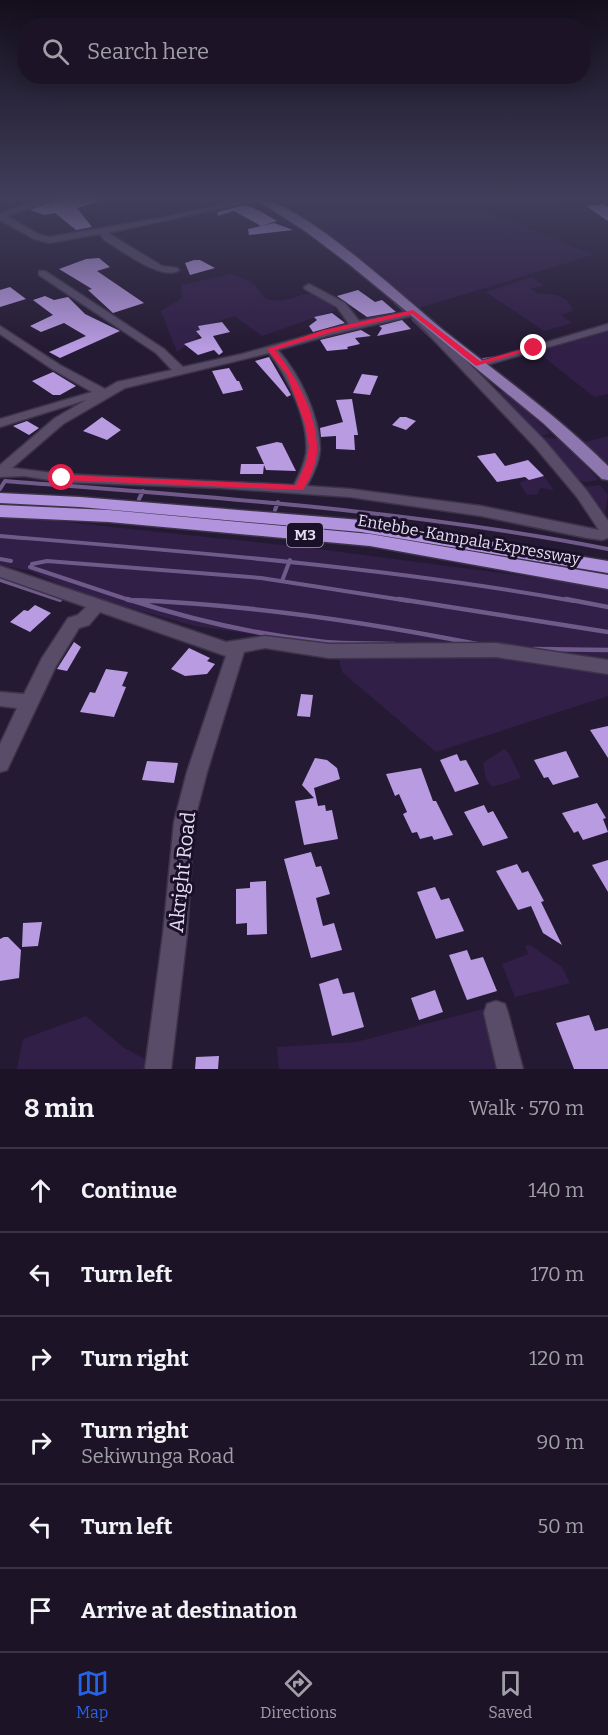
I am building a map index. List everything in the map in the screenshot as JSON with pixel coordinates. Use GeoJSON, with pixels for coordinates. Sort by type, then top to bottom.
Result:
{"type":"FeatureCollection","features":[{"type":"Feature","properties":{"kind":"highway","name":"Entebbe-Kampala Expressway"},"geometry":{"type":"LineString","coordinates":[[0,498],[80,501],[362,526],[608,567]]}},
{"type":"Feature","properties":{"kind":"highway","name":"Entebbe-Kampala Expressway"},"geometry":{"type":"LineString","coordinates":[[0,511],[132,518],[370,540],[608,582]]}},
{"type":"Feature","properties":{"kind":"main road"},"geometry":{"type":"LineString","coordinates":[[339,249],[413,312],[556,426],[608,475]]}},
{"type":"Feature","properties":{"kind":"street"},"geometry":{"type":"LineString","coordinates":[[127,249],[160,269],[174,270]]}},
{"type":"Feature","properties":{"kind":"street"},"geometry":{"type":"LineString","coordinates":[[42,273],[160,351],[179,370]]}},
{"type":"Feature","properties":{"kind":"street"},"geometry":{"type":"LineString","coordinates":[[309,287],[342,305],[356,325]]}},
{"type":"Feature","properties":{"kind":"street"},"geometry":{"type":"LineString","coordinates":[[0,423],[122,385],[179,370],[245,357],[356,325],[413,312],[540,444],[582,494],[607,530],[602,535],[587,533],[481,511],[299,488],[62,478],[24,472],[0,473]]}},
{"type":"Feature","properties":{"kind":"street"},"geometry":{"type":"LineString","coordinates":[[478,364],[608,327]]}},
{"type":"Feature","properties":{"kind":"street"},"geometry":{"type":"LineString","coordinates":[[0,329],[56,367],[101,392]]}},
{"type":"Feature","properties":{"kind":"street"},"geometry":{"type":"LineString","coordinates":[[271,349],[291,374],[309,424],[313,447],[311,463],[299,488]]}},
{"type":"Feature","properties":{"kind":"street"},"geometry":{"type":"LineString","coordinates":[[0,473],[59,421],[122,385]]}},
{"type":"Feature","properties":{"kind":"street"},"geometry":{"type":"LineString","coordinates":[[0,571],[226,649],[238,645],[274,643],[328,651],[496,650],[608,667]]}},
{"type":"Feature","properties":{"kind":"street"},"geometry":{"type":"LineString","coordinates":[[0,764],[48,663],[74,622],[83,621],[97,605]]}},
{"type":"Feature","properties":{"kind":"street","name":"Akright Road"},"geometry":{"type":"LineString","coordinates":[[158,1069],[175,934],[184,822],[197,772],[238,645]]}},
{"type":"Feature","properties":{"kind":"street"},"geometry":{"type":"LineString","coordinates":[[0,699],[30,702]]}},
{"type":"Feature","properties":{"kind":"street"},"geometry":{"type":"LineString","coordinates":[[496,1013],[510,1069]]}},
{"type":"Feature","properties":{"kind":"shaded area"},"geometry":{"type":"Polygon","coordinates":[[[336,249],[578,249],[593,255],[416,309],[336,249]]]}},
{"type":"Feature","properties":{"kind":"shaded area"},"geometry":{"type":"Polygon","coordinates":[[[232,274],[254,284],[268,299],[280,301],[304,294],[318,295],[327,300],[336,310],[262,336],[234,316],[205,326],[196,339],[177,352],[161,311],[182,298],[181,285],[232,274]]]}},
{"type":"Feature","properties":{"kind":"shaded area"},"geometry":{"type":"Polygon","coordinates":[[[532,277],[544,286],[530,288],[539,294],[555,295],[568,302],[573,311],[561,315],[572,323],[544,331],[486,292],[532,277]]]}},
{"type":"Feature","properties":{"kind":"shaded area"},"geometry":{"type":"Polygon","coordinates":[[[608,329],[608,394],[594,397],[535,350],[608,329]]]}},
{"type":"Feature","properties":{"kind":"shaded area"},"geometry":{"type":"Polygon","coordinates":[[[496,390],[508,394],[550,433],[541,436],[496,390]]]}},
{"type":"Feature","properties":{"kind":"shaded area"},"geometry":{"type":"Polygon","coordinates":[[[608,436],[608,467],[582,443],[608,436]]]}},
{"type":"Feature","properties":{"kind":"shaded area"},"geometry":{"type":"Polygon","coordinates":[[[542,438],[558,439],[579,457],[598,480],[585,482],[578,480],[542,438]]]}},
{"type":"Feature","properties":{"kind":"shaded area"},"geometry":{"type":"Polygon","coordinates":[[[531,477],[544,477],[554,490],[540,488],[538,494],[527,495],[519,483],[531,477]]]}},
{"type":"Feature","properties":{"kind":"shaded area"},"geometry":{"type":"Polygon","coordinates":[[[600,485],[608,495],[605,513],[584,487],[600,485]]]}},
{"type":"Feature","properties":{"kind":"shaded area"},"geometry":{"type":"Polygon","coordinates":[[[0,515],[310,548],[608,587],[608,660],[331,645],[195,626],[84,595],[30,571],[0,565],[0,515]]]}},
{"type":"Feature","properties":{"kind":"shaded area"},"geometry":{"type":"Polygon","coordinates":[[[337,652],[544,661],[608,671],[608,696],[436,752],[342,672],[337,652]]]}},
{"type":"Feature","properties":{"kind":"shaded area"},"geometry":{"type":"Polygon","coordinates":[[[504,749],[521,778],[492,787],[486,779],[483,763],[504,749]]]}},
{"type":"Feature","properties":{"kind":"shaded area"},"geometry":{"type":"Polygon","coordinates":[[[530,945],[562,967],[570,983],[515,997],[502,964],[528,954],[525,946],[530,945]]]}},
{"type":"Feature","properties":{"kind":"shaded area"},"geometry":{"type":"Polygon","coordinates":[[[491,1007],[503,1069],[279,1069],[277,1047],[356,1042],[491,1007]]]}},
{"type":"Feature","properties":{"kind":"shaded area"},"geometry":{"type":"Polygon","coordinates":[[[86,1016],[124,1048],[158,1066],[157,1069],[17,1069],[23,1039],[86,1016]]]}},
{"type":"Feature","properties":{"kind":"building"},"geometry":{"type":"Polygon","coordinates":[[[99,258],[110,267],[97,271],[144,303],[113,313],[88,290],[92,289],[59,269],[86,259],[99,258]]]}},
{"type":"Feature","properties":{"kind":"building"},"geometry":{"type":"Polygon","coordinates":[[[200,260],[215,268],[190,275],[185,263],[200,260]]]}},
{"type":"Feature","properties":{"kind":"building"},"geometry":{"type":"Polygon","coordinates":[[[10,287],[26,299],[0,307],[0,290],[10,287]]]}},
{"type":"Feature","properties":{"kind":"building"},"geometry":{"type":"Polygon","coordinates":[[[358,290],[375,302],[382,300],[396,312],[367,317],[337,296],[358,290]]]}},
{"type":"Feature","properties":{"kind":"building"},"geometry":{"type":"Polygon","coordinates":[[[45,296],[54,300],[68,297],[85,314],[120,331],[60,358],[49,352],[86,336],[64,323],[41,332],[30,326],[53,315],[33,300],[45,296]]]}},
{"type":"Feature","properties":{"kind":"building"},"geometry":{"type":"Polygon","coordinates":[[[332,313],[345,323],[313,332],[309,326],[317,320],[314,317],[332,313]]]}},
{"type":"Feature","properties":{"kind":"building"},"geometry":{"type":"Polygon","coordinates":[[[402,320],[411,329],[377,336],[382,328],[379,326],[402,320]]]}},
{"type":"Feature","properties":{"kind":"building"},"geometry":{"type":"Polygon","coordinates":[[[222,322],[230,332],[213,336],[223,352],[219,355],[214,350],[198,355],[184,344],[202,338],[196,331],[200,330],[198,326],[222,322]]]}},
{"type":"Feature","properties":{"kind":"building"},"geometry":{"type":"Polygon","coordinates":[[[361,330],[371,336],[355,338],[360,344],[347,347],[348,349],[327,351],[320,340],[361,330]]]}},
{"type":"Feature","properties":{"kind":"building"},"geometry":{"type":"Polygon","coordinates":[[[269,357],[291,395],[287,397],[255,361],[269,357]]]}},
{"type":"Feature","properties":{"kind":"building"},"geometry":{"type":"Polygon","coordinates":[[[229,368],[243,390],[223,394],[212,371],[229,368]]]}},
{"type":"Feature","properties":{"kind":"building"},"geometry":{"type":"Polygon","coordinates":[[[53,372],[76,386],[60,395],[53,395],[32,381],[53,372]]]}},
{"type":"Feature","properties":{"kind":"building"},"geometry":{"type":"Polygon","coordinates":[[[362,374],[378,376],[370,395],[353,393],[362,374]]]}},
{"type":"Feature","properties":{"kind":"building"},"geometry":{"type":"Polygon","coordinates":[[[352,399],[358,435],[354,435],[355,450],[336,449],[336,436],[321,437],[320,428],[343,422],[336,400],[352,399]]]}},
{"type":"Feature","properties":{"kind":"building"},"geometry":{"type":"Polygon","coordinates":[[[102,417],[121,430],[107,440],[83,431],[102,417]]]}},
{"type":"Feature","properties":{"kind":"building"},"geometry":{"type":"Polygon","coordinates":[[[400,417],[416,421],[406,430],[392,425],[400,417]]]}},
{"type":"Feature","properties":{"kind":"building"},"geometry":{"type":"Polygon","coordinates":[[[27,421],[39,428],[29,435],[13,426],[27,421]]]}},
{"type":"Feature","properties":{"kind":"building"},"geometry":{"type":"Polygon","coordinates":[[[282,443],[296,471],[266,470],[264,465],[263,474],[240,474],[241,464],[264,464],[256,447],[282,443]]]}},
{"type":"Feature","properties":{"kind":"building"},"geometry":{"type":"Polygon","coordinates":[[[495,453],[505,466],[528,460],[544,476],[529,480],[525,477],[497,482],[477,456],[495,453]]]}},
{"type":"Feature","properties":{"kind":"building"},"geometry":{"type":"Polygon","coordinates":[[[35,605],[51,613],[30,632],[10,622],[24,610],[28,611],[35,605]]]}},
{"type":"Feature","properties":{"kind":"building"},"geometry":{"type":"Polygon","coordinates":[[[74,642],[81,647],[67,671],[57,669],[74,642]]]}},
{"type":"Feature","properties":{"kind":"building"},"geometry":{"type":"Polygon","coordinates":[[[189,648],[210,658],[207,661],[215,664],[207,674],[185,676],[171,669],[189,648]]]}},
{"type":"Feature","properties":{"kind":"building"},"geometry":{"type":"Polygon","coordinates":[[[106,669],[128,672],[122,686],[126,687],[114,717],[80,712],[90,692],[95,693],[106,669]]]}},
{"type":"Feature","properties":{"kind":"building"},"geometry":{"type":"Polygon","coordinates":[[[301,694],[313,695],[310,717],[297,716],[301,694]]]}},
{"type":"Feature","properties":{"kind":"building"},"geometry":{"type":"Polygon","coordinates":[[[608,726],[608,758],[590,730],[608,726]]]}},
{"type":"Feature","properties":{"kind":"building"},"geometry":{"type":"Polygon","coordinates":[[[566,751],[579,777],[553,785],[548,777],[544,778],[534,760],[566,751]]]}},
{"type":"Feature","properties":{"kind":"building"},"geometry":{"type":"Polygon","coordinates":[[[457,754],[460,761],[466,760],[479,784],[455,792],[440,760],[457,754]]]}},
{"type":"Feature","properties":{"kind":"building"},"geometry":{"type":"Polygon","coordinates":[[[315,758],[327,760],[337,768],[340,779],[314,788],[318,806],[325,805],[326,811],[332,810],[338,839],[304,845],[295,801],[314,798],[302,785],[315,758]]]}},
{"type":"Feature","properties":{"kind":"building"},"geometry":{"type":"Polygon","coordinates":[[[147,761],[178,763],[174,783],[142,780],[147,761]]]}},
{"type":"Feature","properties":{"kind":"building"},"geometry":{"type":"Polygon","coordinates":[[[421,768],[433,801],[436,801],[453,835],[434,840],[432,836],[420,839],[417,832],[412,833],[403,814],[407,812],[399,794],[395,796],[386,774],[421,768]]]}},
{"type":"Feature","properties":{"kind":"building"},"geometry":{"type":"Polygon","coordinates":[[[597,803],[606,818],[603,819],[608,832],[583,840],[578,831],[574,833],[562,813],[597,803]]]}},
{"type":"Feature","properties":{"kind":"building"},"geometry":{"type":"Polygon","coordinates":[[[484,805],[488,813],[493,811],[508,838],[483,846],[464,812],[484,805]]]}},
{"type":"Feature","properties":{"kind":"building"},"geometry":{"type":"Polygon","coordinates":[[[311,852],[316,867],[321,866],[330,894],[316,898],[323,926],[334,923],[342,950],[311,958],[284,859],[311,852]]]}},
{"type":"Feature","properties":{"kind":"building"},"geometry":{"type":"Polygon","coordinates":[[[608,860],[608,892],[592,865],[608,860]]]}},
{"type":"Feature","properties":{"kind":"building"},"geometry":{"type":"Polygon","coordinates":[[[517,864],[522,873],[528,871],[544,901],[541,902],[562,945],[543,933],[531,906],[518,910],[496,871],[517,864]]]}},
{"type":"Feature","properties":{"kind":"building"},"geometry":{"type":"Polygon","coordinates":[[[266,881],[267,934],[247,935],[247,923],[236,924],[236,889],[250,888],[250,882],[266,881]]]}},
{"type":"Feature","properties":{"kind":"building"},"geometry":{"type":"Polygon","coordinates":[[[435,887],[441,900],[449,898],[464,931],[436,939],[417,892],[435,887]]]}},
{"type":"Feature","properties":{"kind":"building"},"geometry":{"type":"Polygon","coordinates":[[[42,922],[38,946],[22,947],[23,923],[42,922]]]}},
{"type":"Feature","properties":{"kind":"building"},"geometry":{"type":"Polygon","coordinates":[[[8,937],[21,950],[19,978],[0,981],[0,939],[8,937]]]}},
{"type":"Feature","properties":{"kind":"building"},"geometry":{"type":"Polygon","coordinates":[[[467,950],[471,960],[483,957],[497,991],[467,1000],[449,955],[467,950]]]}},
{"type":"Feature","properties":{"kind":"building"},"geometry":{"type":"Polygon","coordinates":[[[338,978],[343,994],[354,992],[364,1027],[332,1036],[319,984],[338,978]]]}},
{"type":"Feature","properties":{"kind":"building"},"geometry":{"type":"Polygon","coordinates":[[[435,990],[443,1012],[419,1020],[411,998],[435,990]]]}},
{"type":"Feature","properties":{"kind":"building"},"geometry":{"type":"Polygon","coordinates":[[[589,1015],[595,1031],[608,1028],[608,1069],[574,1069],[556,1023],[589,1015]]]}},
{"type":"Feature","properties":{"kind":"building"},"geometry":{"type":"Polygon","coordinates":[[[219,1056],[218,1069],[195,1069],[196,1057],[219,1056]]]}},
{"type":"Feature","properties":{"kind":"waterway"},"geometry":{"type":"LineString","coordinates":[[386,294],[397,304]]}},
{"type":"Feature","properties":{"kind":"waterway"},"geometry":{"type":"LineString","coordinates":[[396,303],[405,311]]}},
{"type":"Feature","properties":{"kind":"waterway"},"geometry":{"type":"LineString","coordinates":[[413,319],[430,336]]}},
{"type":"Feature","properties":{"kind":"waterway"},"geometry":{"type":"LineString","coordinates":[[479,360],[493,358]]}},
{"type":"Feature","properties":{"kind":"waterway"},"geometry":{"type":"LineString","coordinates":[[0,489],[5,481],[143,492]]}},
{"type":"Feature","properties":{"kind":"waterway"},"geometry":{"type":"LineString","coordinates":[[139,499],[143,492]]}},
{"type":"Feature","properties":{"kind":"waterway"},"geometry":{"type":"LineString","coordinates":[[143,492],[277,503]]}},
{"type":"Feature","properties":{"kind":"waterway"},"geometry":{"type":"LineString","coordinates":[[275,510],[277,503]]}},
{"type":"Feature","properties":{"kind":"waterway"},"geometry":{"type":"LineString","coordinates":[[277,503],[458,524],[608,549]]}},
{"type":"Feature","properties":{"kind":"waterway"},"geometry":{"type":"LineString","coordinates":[[0,536],[289,563]]}},
{"type":"Feature","properties":{"kind":"waterway"},"geometry":{"type":"LineString","coordinates":[[0,559],[11,561]]}},
{"type":"Feature","properties":{"kind":"waterway"},"geometry":{"type":"LineString","coordinates":[[32,564],[47,561],[261,578],[409,601]]}},
{"type":"Feature","properties":{"kind":"waterway"},"geometry":{"type":"LineString","coordinates":[[282,581],[289,563]]}},
{"type":"Feature","properties":{"kind":"waterway"},"geometry":{"type":"LineString","coordinates":[[289,563],[431,579],[574,601]]}},
{"type":"Feature","properties":{"kind":"waterway"},"geometry":{"type":"LineString","coordinates":[[30,567],[129,600]]}},
{"type":"Feature","properties":{"kind":"waterway"},"geometry":{"type":"LineString","coordinates":[[0,580],[60,600]]}},
{"type":"Feature","properties":{"kind":"waterway"},"geometry":{"type":"LineString","coordinates":[[399,599],[608,632]]}},
{"type":"Feature","properties":{"kind":"waterway"},"geometry":{"type":"LineString","coordinates":[[566,599],[608,607]]}},
{"type":"Feature","properties":{"kind":"waterway"},"geometry":{"type":"LineString","coordinates":[[131,600],[156,601]]}},
{"type":"Feature","properties":{"kind":"waterway"},"geometry":{"type":"LineString","coordinates":[[131,600],[216,605],[303,615],[477,644]]}},
{"type":"Feature","properties":{"kind":"waterway"},"geometry":{"type":"LineString","coordinates":[[131,600],[176,614],[250,631],[325,642],[394,644]]}},
{"type":"Feature","properties":{"kind":"waterway"},"geometry":{"type":"LineString","coordinates":[[534,649],[608,650]]}},
{"type":"Feature","properties":{"kind":"route"},"geometry":{"type":"LineString","coordinates":[[62,478],[299,488],[311,463],[313,447],[309,424],[291,374],[271,349],[327,332],[413,312],[478,364],[534,348]]}}]}
